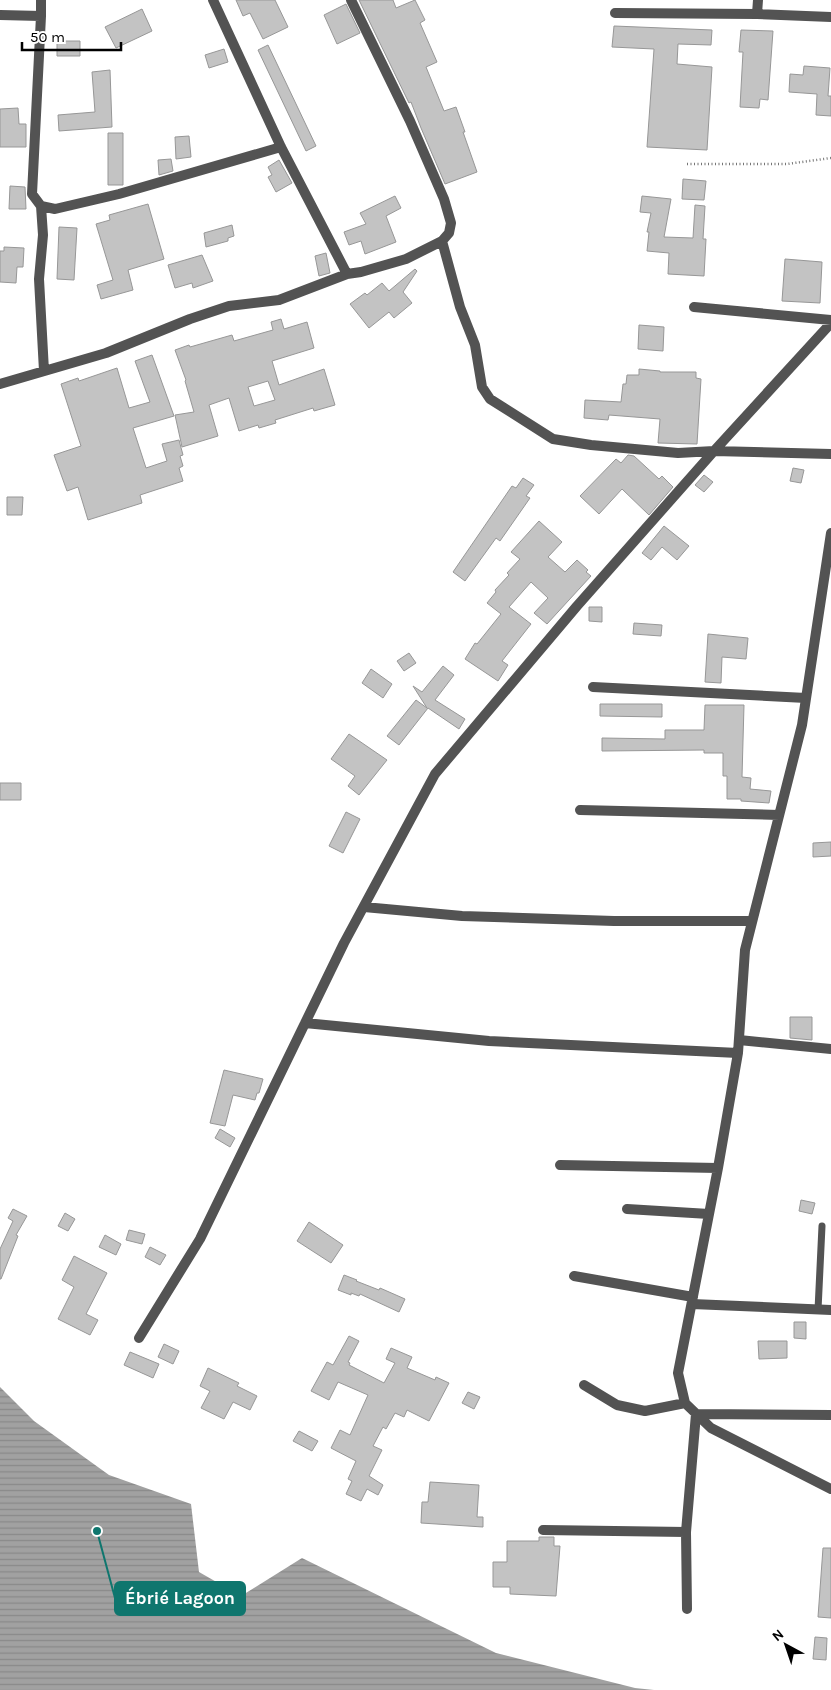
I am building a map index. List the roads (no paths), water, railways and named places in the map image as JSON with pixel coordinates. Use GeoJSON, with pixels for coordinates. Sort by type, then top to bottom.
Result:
{"type":"FeatureCollection","features":[{"type":"Feature","properties":{"kind":"street"},"geometry":{"type":"LineString","coordinates":[[41,0],[32,194],[41,206],[42,235],[39,279],[44,371]]}},
{"type":"Feature","properties":{"kind":"street"},"geometry":{"type":"LineString","coordinates":[[213,0],[281,148],[347,274]]}},
{"type":"Feature","properties":{"kind":"street"},"geometry":{"type":"LineString","coordinates":[[0,384],[106,353],[190,319],[221,309],[279,300],[347,274],[361,272],[406,259],[442,241],[449,233],[451,223],[444,199],[410,121],[351,0]]}},
{"type":"Feature","properties":{"kind":"street"},"geometry":{"type":"LineString","coordinates":[[757,14],[758,0]]}},
{"type":"Feature","properties":{"kind":"street"},"geometry":{"type":"LineString","coordinates":[[616,13],[757,14],[831,17]]}},
{"type":"Feature","properties":{"kind":"street"},"geometry":{"type":"LineString","coordinates":[[0,15],[41,16]]}},
{"type":"Feature","properties":{"kind":"street"},"geometry":{"type":"LineString","coordinates":[[41,206],[56,209],[119,194],[281,148]]}},
{"type":"Feature","properties":{"kind":"street"},"geometry":{"type":"LineString","coordinates":[[442,241],[460,307],[475,345],[482,387],[490,399],[553,439],[591,446],[678,452],[831,454]]}},
{"type":"Feature","properties":{"kind":"street"},"geometry":{"type":"LineString","coordinates":[[694,307],[831,321]]}},
{"type":"Feature","properties":{"kind":"street"},"geometry":{"type":"LineString","coordinates":[[139,1338],[200,1239],[305,1023],[435,774],[577,606],[831,321]]}},
{"type":"Feature","properties":{"kind":"street"},"geometry":{"type":"LineString","coordinates":[[831,533],[827,589],[802,725],[745,950],[738,1052],[718,1168],[678,1373],[685,1403],[710,1428],[831,1489]]}},
{"type":"Feature","properties":{"kind":"street"},"geometry":{"type":"LineString","coordinates":[[593,687],[806,698]]}},
{"type":"Feature","properties":{"kind":"street"},"geometry":{"type":"LineString","coordinates":[[580,810],[779,815]]}},
{"type":"Feature","properties":{"kind":"street"},"geometry":{"type":"LineString","coordinates":[[364,907],[462,916],[614,922],[752,920]]}},
{"type":"Feature","properties":{"kind":"street"},"geometry":{"type":"LineString","coordinates":[[305,1023],[489,1040],[738,1052]]}},
{"type":"Feature","properties":{"kind":"street"},"geometry":{"type":"LineString","coordinates":[[739,1040],[831,1049]]}},
{"type":"Feature","properties":{"kind":"street"},"geometry":{"type":"LineString","coordinates":[[560,1165],[718,1168]]}},
{"type":"Feature","properties":{"kind":"street"},"geometry":{"type":"LineString","coordinates":[[627,1209],[709,1214]]}},
{"type":"Feature","properties":{"kind":"street"},"geometry":{"type":"LineString","coordinates":[[574,1276],[692,1300],[831,1310]]}},
{"type":"Feature","properties":{"kind":"street"},"geometry":{"type":"LineString","coordinates":[[584,1385],[617,1405],[646,1411],[685,1403]]}},
{"type":"Feature","properties":{"kind":"street"},"geometry":{"type":"LineString","coordinates":[[696,1414],[831,1415]]}},
{"type":"Feature","properties":{"kind":"street"},"geometry":{"type":"LineString","coordinates":[[687,1609],[686,1532],[696,1414]]}},
{"type":"Feature","properties":{"kind":"street"},"geometry":{"type":"LineString","coordinates":[[543,1530],[686,1532]]}},
{"type":"Feature","properties":{"kind":"lane"},"geometry":{"type":"LineString","coordinates":[[818,1310],[822,1226]]}},
{"type":"Feature","properties":{"kind":"place","name":"Ébrié Lagoon"},"geometry":{"type":"Point","coordinates":[97,1531]}}]}
